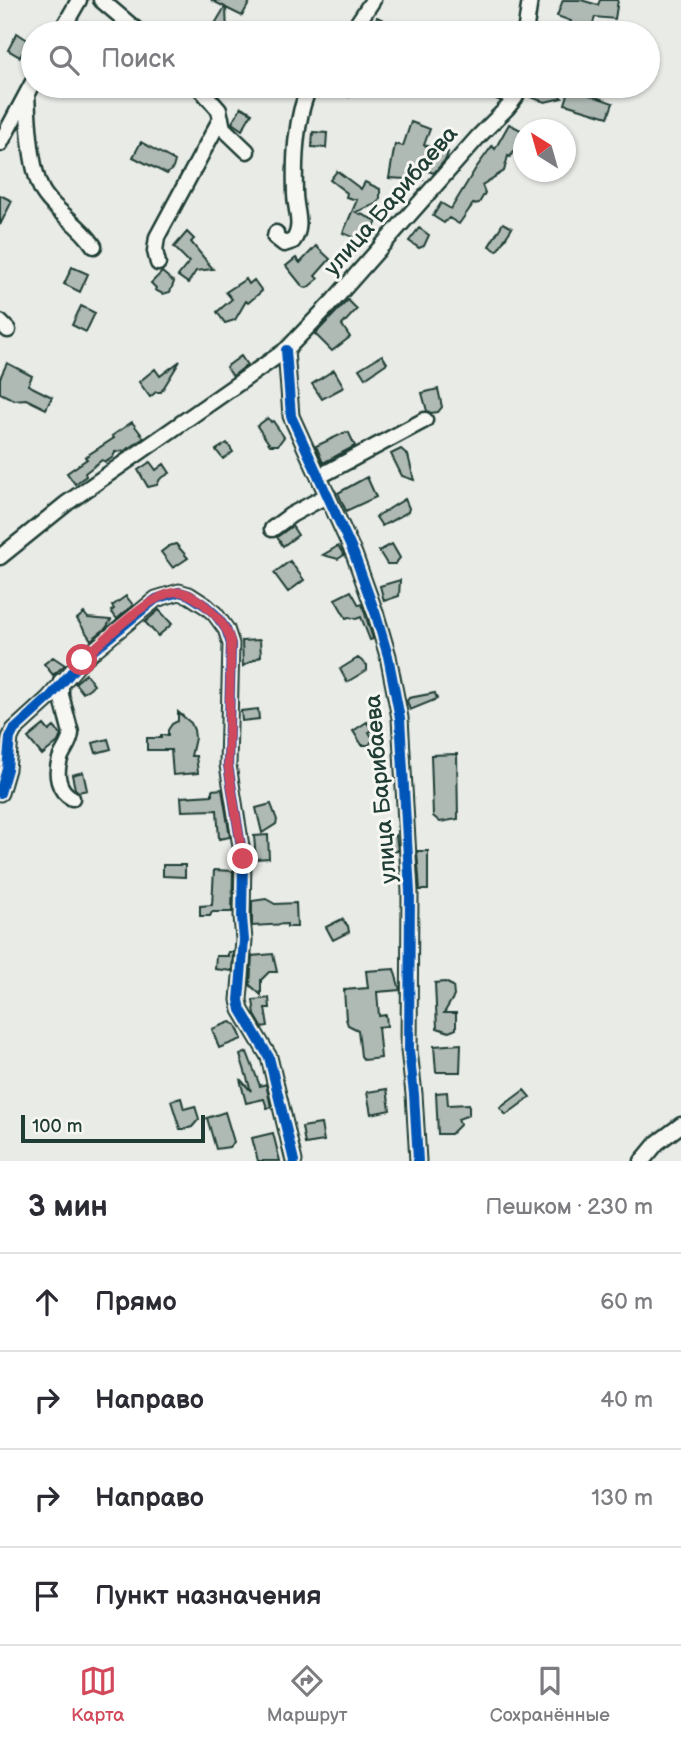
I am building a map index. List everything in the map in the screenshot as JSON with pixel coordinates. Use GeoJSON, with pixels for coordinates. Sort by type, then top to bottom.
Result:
{"type":"FeatureCollection","features":[{"type":"Feature","properties":{"kind":"street"},"geometry":{"type":"LineString","coordinates":[[67,21],[79,0]]}},
{"type":"Feature","properties":{"kind":"street"},"geometry":{"type":"LineString","coordinates":[[101,0],[126,21]]}},
{"type":"Feature","properties":{"kind":"street"},"geometry":{"type":"LineString","coordinates":[[359,21],[373,0]]}},
{"type":"Feature","properties":{"kind":"street"},"geometry":{"type":"LineString","coordinates":[[527,21],[530,0]]}},
{"type":"Feature","properties":{"kind":"street"},"geometry":{"type":"LineString","coordinates":[[0,144],[25,98]]}},
{"type":"Feature","properties":{"kind":"street"},"geometry":{"type":"LineString","coordinates":[[29,98],[28,123],[43,193],[84,230],[94,246]]}},
{"type":"Feature","properties":{"kind":"street"},"geometry":{"type":"LineString","coordinates":[[211,98],[228,134],[247,151]]}},
{"type":"Feature","properties":{"kind":"street"},"geometry":{"type":"LineString","coordinates":[[276,233],[275,237],[284,244],[293,241],[299,229],[295,195],[297,145],[304,98]]}},
{"type":"Feature","properties":{"kind":"street","name":"улица Барибаева"},"geometry":{"type":"LineString","coordinates":[[418,1161],[409,1050],[410,892],[400,718],[388,656],[376,615],[320,476],[291,416],[286,350],[334,300],[512,98]]}},
{"type":"Feature","properties":{"kind":"street"},"geometry":{"type":"LineString","coordinates":[[158,263],[155,251],[158,237],[221,118]]}},
{"type":"Feature","properties":{"kind":"street"},"geometry":{"type":"LineString","coordinates":[[0,557],[67,503],[286,350]]}},
{"type":"Feature","properties":{"kind":"street"},"geometry":{"type":"LineString","coordinates":[[320,476],[425,420]]}},
{"type":"Feature","properties":{"kind":"street"},"geometry":{"type":"LineString","coordinates":[[272,529],[291,515],[328,495]]}},
{"type":"Feature","properties":{"kind":"street"},"geometry":{"type":"LineString","coordinates":[[0,793],[7,769],[11,734],[49,698],[82,660],[146,606],[168,593],[179,592],[206,606],[226,629],[231,644],[228,765],[243,859],[244,940],[239,1000],[241,1010],[269,1057],[295,1161]]}},
{"type":"Feature","properties":{"kind":"street"},"geometry":{"type":"LineString","coordinates":[[61,681],[61,695],[71,739],[60,757],[57,773],[64,793],[72,799]]}},
{"type":"Feature","properties":{"kind":"street"},"geometry":{"type":"LineString","coordinates":[[642,1161],[657,1143],[681,1125]]}},
{"type":"Feature","properties":{"kind":"building"},"geometry":{"type":"Polygon","coordinates":[[[211,0],[251,0],[242,16],[226,8],[227,21],[217,21],[225,7],[211,0]]]}},
{"type":"Feature","properties":{"kind":"building"},"geometry":{"type":"Polygon","coordinates":[[[563,0],[581,0],[598,5],[600,0],[618,0],[615,19],[595,17],[594,21],[571,21],[557,16],[563,0]]]}},
{"type":"Feature","properties":{"kind":"building"},"geometry":{"type":"Polygon","coordinates":[[[17,33],[21,36],[20,57],[8,50],[17,33]]]}},
{"type":"Feature","properties":{"kind":"building"},"geometry":{"type":"Polygon","coordinates":[[[533,98],[562,98],[545,102],[533,98]]]}},
{"type":"Feature","properties":{"kind":"building"},"geometry":{"type":"Polygon","coordinates":[[[567,98],[599,98],[613,103],[608,117],[565,104],[567,98]]]}},
{"type":"Feature","properties":{"kind":"building"},"geometry":{"type":"Polygon","coordinates":[[[241,107],[252,113],[242,130],[232,123],[241,107]]]}},
{"type":"Feature","properties":{"kind":"building"},"geometry":{"type":"Polygon","coordinates":[[[411,122],[430,129],[424,145],[448,152],[446,159],[434,173],[422,169],[423,180],[389,178],[395,144],[403,146],[411,122]]]}},
{"type":"Feature","properties":{"kind":"building"},"geometry":{"type":"Polygon","coordinates":[[[509,124],[513,126],[513,153],[508,156],[504,171],[482,185],[485,193],[479,203],[473,204],[459,224],[449,218],[444,223],[433,216],[441,203],[451,209],[492,146],[495,149],[509,124]]]}},
{"type":"Feature","properties":{"kind":"building"},"geometry":{"type":"Polygon","coordinates":[[[313,132],[327,133],[326,148],[312,147],[313,132]]]}},
{"type":"Feature","properties":{"kind":"building"},"geometry":{"type":"Polygon","coordinates":[[[141,142],[175,161],[167,174],[133,157],[141,142]]]}},
{"type":"Feature","properties":{"kind":"building"},"geometry":{"type":"Polygon","coordinates":[[[337,171],[361,189],[365,182],[380,189],[380,198],[376,204],[356,212],[377,221],[367,243],[343,233],[357,200],[346,197],[347,193],[330,180],[337,171]]]}},
{"type":"Feature","properties":{"kind":"building"},"geometry":{"type":"Polygon","coordinates":[[[0,195],[12,201],[0,225],[0,195]]]}},
{"type":"Feature","properties":{"kind":"building"},"geometry":{"type":"Polygon","coordinates":[[[503,223],[512,228],[497,251],[489,246],[503,223]]]}},
{"type":"Feature","properties":{"kind":"building"},"geometry":{"type":"Polygon","coordinates":[[[419,228],[429,235],[424,246],[419,248],[409,241],[419,228]]]}},
{"type":"Feature","properties":{"kind":"building"},"geometry":{"type":"Polygon","coordinates":[[[187,232],[194,239],[191,242],[213,269],[196,271],[188,283],[178,276],[189,262],[174,247],[187,232]]]}},
{"type":"Feature","properties":{"kind":"building"},"geometry":{"type":"Polygon","coordinates":[[[316,246],[330,259],[315,276],[318,279],[307,288],[303,287],[286,266],[296,258],[300,263],[316,246]]]}},
{"type":"Feature","properties":{"kind":"building"},"geometry":{"type":"Polygon","coordinates":[[[72,267],[88,274],[80,292],[64,284],[72,267]]]}},
{"type":"Feature","properties":{"kind":"building"},"geometry":{"type":"Polygon","coordinates":[[[162,272],[174,282],[170,292],[163,294],[155,290],[151,283],[162,272]]]}},
{"type":"Feature","properties":{"kind":"building"},"geometry":{"type":"Polygon","coordinates":[[[246,279],[249,284],[254,280],[262,291],[248,303],[246,301],[235,320],[225,323],[217,312],[232,299],[226,292],[246,279]]]}},
{"type":"Feature","properties":{"kind":"building"},"geometry":{"type":"Polygon","coordinates":[[[348,300],[357,309],[342,325],[350,337],[332,351],[315,334],[348,300]]]}},
{"type":"Feature","properties":{"kind":"building"},"geometry":{"type":"Polygon","coordinates":[[[81,306],[95,313],[86,332],[72,325],[81,306]]]}},
{"type":"Feature","properties":{"kind":"building"},"geometry":{"type":"Polygon","coordinates":[[[382,355],[387,363],[365,378],[359,369],[382,355]]]}},
{"type":"Feature","properties":{"kind":"building"},"geometry":{"type":"Polygon","coordinates":[[[241,356],[247,365],[233,376],[226,367],[241,356]]]}},
{"type":"Feature","properties":{"kind":"building"},"geometry":{"type":"Polygon","coordinates":[[[180,361],[161,392],[150,397],[139,382],[155,369],[160,376],[180,361]]]}},
{"type":"Feature","properties":{"kind":"building"},"geometry":{"type":"Polygon","coordinates":[[[7,363],[32,376],[28,385],[52,397],[46,409],[26,399],[14,400],[0,393],[0,378],[7,363]]]}},
{"type":"Feature","properties":{"kind":"building"},"geometry":{"type":"Polygon","coordinates":[[[334,370],[344,387],[322,399],[312,384],[334,370]]]}},
{"type":"Feature","properties":{"kind":"building"},"geometry":{"type":"Polygon","coordinates":[[[438,389],[442,407],[438,412],[431,413],[427,411],[422,393],[438,389]]]}},
{"type":"Feature","properties":{"kind":"building"},"geometry":{"type":"Polygon","coordinates":[[[268,418],[284,437],[278,445],[270,445],[257,426],[268,418]]]}},
{"type":"Feature","properties":{"kind":"building"},"geometry":{"type":"Polygon","coordinates":[[[132,422],[144,438],[124,451],[115,452],[106,462],[102,460],[75,484],[67,473],[132,422]]]}},
{"type":"Feature","properties":{"kind":"building"},"geometry":{"type":"Polygon","coordinates":[[[346,432],[355,446],[323,463],[316,446],[346,432]]]}},
{"type":"Feature","properties":{"kind":"building"},"geometry":{"type":"Polygon","coordinates":[[[227,443],[233,452],[223,459],[216,450],[227,443]]]}},
{"type":"Feature","properties":{"kind":"building"},"geometry":{"type":"Polygon","coordinates":[[[401,449],[408,455],[414,480],[402,476],[391,454],[401,449]]]}},
{"type":"Feature","properties":{"kind":"building"},"geometry":{"type":"Polygon","coordinates":[[[150,462],[156,470],[164,464],[170,473],[160,479],[157,485],[148,487],[138,470],[150,462]]]}},
{"type":"Feature","properties":{"kind":"building"},"geometry":{"type":"Polygon","coordinates":[[[367,477],[376,497],[346,511],[338,493],[367,477]]]}},
{"type":"Feature","properties":{"kind":"building"},"geometry":{"type":"Polygon","coordinates":[[[405,499],[408,512],[382,526],[376,517],[405,499]]]}},
{"type":"Feature","properties":{"kind":"building"},"geometry":{"type":"Polygon","coordinates":[[[292,526],[298,535],[283,546],[277,537],[292,526]]]}},
{"type":"Feature","properties":{"kind":"building"},"geometry":{"type":"Polygon","coordinates":[[[176,544],[188,558],[173,568],[161,552],[176,544]]]}},
{"type":"Feature","properties":{"kind":"building"},"geometry":{"type":"Polygon","coordinates":[[[392,544],[400,558],[395,564],[387,564],[379,551],[392,544]]]}},
{"type":"Feature","properties":{"kind":"building"},"geometry":{"type":"Polygon","coordinates":[[[338,546],[344,555],[338,559],[323,555],[338,546]]]}},
{"type":"Feature","properties":{"kind":"building"},"geometry":{"type":"Polygon","coordinates":[[[290,561],[304,580],[288,592],[274,573],[290,561]]]}},
{"type":"Feature","properties":{"kind":"building"},"geometry":{"type":"Polygon","coordinates":[[[400,580],[399,596],[384,601],[380,586],[400,580]]]}},
{"type":"Feature","properties":{"kind":"building"},"geometry":{"type":"Polygon","coordinates":[[[351,591],[359,605],[362,604],[373,639],[370,640],[361,617],[346,618],[335,599],[351,591]]]}},
{"type":"Feature","properties":{"kind":"building"},"geometry":{"type":"Polygon","coordinates":[[[126,596],[133,605],[117,619],[111,611],[114,609],[112,606],[126,596]]]}},
{"type":"Feature","properties":{"kind":"building"},"geometry":{"type":"Polygon","coordinates":[[[159,610],[172,624],[158,636],[145,622],[159,610]]]}},
{"type":"Feature","properties":{"kind":"building"},"geometry":{"type":"Polygon","coordinates":[[[84,613],[88,618],[111,620],[106,628],[91,640],[77,619],[84,613]]]}},
{"type":"Feature","properties":{"kind":"building"},"geometry":{"type":"Polygon","coordinates":[[[260,640],[261,656],[243,666],[242,641],[260,640]]]}},
{"type":"Feature","properties":{"kind":"building"},"geometry":{"type":"Polygon","coordinates":[[[53,657],[65,665],[53,675],[44,664],[53,657]]]}},
{"type":"Feature","properties":{"kind":"building"},"geometry":{"type":"Polygon","coordinates":[[[358,658],[367,665],[367,670],[347,682],[340,669],[358,658]]]}},
{"type":"Feature","properties":{"kind":"building"},"geometry":{"type":"Polygon","coordinates":[[[86,674],[94,685],[83,693],[75,683],[86,674]]]}},
{"type":"Feature","properties":{"kind":"building"},"geometry":{"type":"Polygon","coordinates":[[[435,693],[437,699],[410,710],[407,701],[409,698],[435,693]]]}},
{"type":"Feature","properties":{"kind":"building"},"geometry":{"type":"Polygon","coordinates":[[[258,709],[259,719],[242,721],[241,711],[258,709]]]}},
{"type":"Feature","properties":{"kind":"building"},"geometry":{"type":"Polygon","coordinates":[[[178,712],[191,723],[194,730],[191,756],[196,756],[198,773],[173,775],[171,750],[147,750],[147,738],[168,735],[172,724],[178,721],[178,712]]]}},
{"type":"Feature","properties":{"kind":"building"},"geometry":{"type":"Polygon","coordinates":[[[367,722],[373,739],[369,745],[362,745],[353,731],[367,722]]]}},
{"type":"Feature","properties":{"kind":"building"},"geometry":{"type":"Polygon","coordinates":[[[44,725],[49,731],[54,727],[61,735],[58,742],[42,755],[28,738],[44,725]]]}},
{"type":"Feature","properties":{"kind":"building"},"geometry":{"type":"Polygon","coordinates":[[[108,739],[111,749],[96,753],[93,743],[108,739]]]}},
{"type":"Feature","properties":{"kind":"building"},"geometry":{"type":"Polygon","coordinates":[[[457,754],[458,819],[440,822],[433,816],[431,755],[457,754]]]}},
{"type":"Feature","properties":{"kind":"building"},"geometry":{"type":"Polygon","coordinates":[[[83,772],[87,790],[79,792],[75,789],[72,775],[83,772]]]}},
{"type":"Feature","properties":{"kind":"building"},"geometry":{"type":"Polygon","coordinates":[[[222,789],[230,837],[219,839],[217,810],[182,811],[181,797],[212,795],[212,790],[222,789]]]}},
{"type":"Feature","properties":{"kind":"building"},"geometry":{"type":"Polygon","coordinates":[[[271,804],[276,824],[262,833],[256,808],[271,804]]]}},
{"type":"Feature","properties":{"kind":"building"},"geometry":{"type":"Polygon","coordinates":[[[268,835],[269,858],[256,859],[254,836],[268,835]]]}},
{"type":"Feature","properties":{"kind":"building"},"geometry":{"type":"Polygon","coordinates":[[[396,835],[398,851],[387,853],[382,840],[396,835]]]}},
{"type":"Feature","properties":{"kind":"building"},"geometry":{"type":"Polygon","coordinates":[[[417,851],[428,851],[428,890],[420,890],[417,851]]]}},
{"type":"Feature","properties":{"kind":"building"},"geometry":{"type":"Polygon","coordinates":[[[163,865],[185,865],[185,877],[163,876],[163,865]]]}},
{"type":"Feature","properties":{"kind":"building"},"geometry":{"type":"Polygon","coordinates":[[[214,870],[233,871],[232,912],[212,912],[210,916],[200,916],[200,906],[212,905],[214,870]]]}},
{"type":"Feature","properties":{"kind":"building"},"geometry":{"type":"Polygon","coordinates":[[[266,899],[275,904],[296,903],[297,927],[287,927],[287,924],[252,926],[252,901],[266,899]]]}},
{"type":"Feature","properties":{"kind":"building"},"geometry":{"type":"Polygon","coordinates":[[[342,919],[349,932],[333,940],[326,927],[342,919]]]}},
{"type":"Feature","properties":{"kind":"building"},"geometry":{"type":"Polygon","coordinates":[[[228,952],[233,952],[232,971],[215,969],[216,956],[228,956],[228,952]]]}},
{"type":"Feature","properties":{"kind":"building"},"geometry":{"type":"Polygon","coordinates":[[[273,954],[277,972],[269,972],[261,980],[261,995],[250,985],[252,956],[273,954]]]}},
{"type":"Feature","properties":{"kind":"building"},"geometry":{"type":"Polygon","coordinates":[[[394,969],[400,990],[377,992],[379,1016],[386,1015],[387,1026],[378,1027],[381,1058],[364,1060],[361,1056],[358,1030],[348,1025],[346,1019],[344,990],[368,988],[366,971],[394,969]]]}},
{"type":"Feature","properties":{"kind":"building"},"geometry":{"type":"Polygon","coordinates":[[[445,982],[453,986],[454,996],[444,1013],[456,1013],[456,1029],[449,1032],[437,1028],[435,983],[445,982]]]}},
{"type":"Feature","properties":{"kind":"building"},"geometry":{"type":"Polygon","coordinates":[[[269,998],[270,1008],[265,1008],[268,1026],[262,1027],[255,1015],[253,1000],[269,998]]]}},
{"type":"Feature","properties":{"kind":"building"},"geometry":{"type":"Polygon","coordinates":[[[230,1022],[236,1025],[242,1039],[219,1048],[212,1029],[230,1022]]]}},
{"type":"Feature","properties":{"kind":"building"},"geometry":{"type":"Polygon","coordinates":[[[461,1044],[460,1072],[436,1072],[434,1046],[461,1044]]]}},
{"type":"Feature","properties":{"kind":"building"},"geometry":{"type":"Polygon","coordinates":[[[247,1052],[260,1086],[266,1084],[271,1107],[267,1108],[264,1099],[246,1103],[240,1079],[251,1091],[240,1055],[247,1052]]]}},
{"type":"Feature","properties":{"kind":"building"},"geometry":{"type":"Polygon","coordinates":[[[387,1089],[390,1110],[371,1114],[367,1092],[387,1089]]]}},
{"type":"Feature","properties":{"kind":"building"},"geometry":{"type":"Polygon","coordinates":[[[524,1090],[530,1097],[506,1115],[500,1108],[524,1090]]]}},
{"type":"Feature","properties":{"kind":"building"},"geometry":{"type":"Polygon","coordinates":[[[447,1092],[448,1105],[469,1104],[469,1115],[458,1119],[460,1125],[451,1134],[438,1134],[436,1093],[447,1092]]]}},
{"type":"Feature","properties":{"kind":"building"},"geometry":{"type":"Polygon","coordinates":[[[181,1098],[184,1109],[195,1106],[199,1119],[192,1127],[185,1129],[180,1129],[171,1101],[181,1098]]]}},
{"type":"Feature","properties":{"kind":"building"},"geometry":{"type":"Polygon","coordinates":[[[225,1112],[234,1142],[229,1147],[216,1149],[207,1118],[225,1112]]]}},
{"type":"Feature","properties":{"kind":"building"},"geometry":{"type":"Polygon","coordinates":[[[321,1124],[324,1141],[305,1144],[302,1127],[321,1124]]]}},
{"type":"Feature","properties":{"kind":"building"},"geometry":{"type":"Polygon","coordinates":[[[273,1133],[280,1161],[258,1161],[252,1138],[273,1133]]]}},
{"type":"Feature","properties":{"kind":"cycle path"},"geometry":{"type":"LineString","coordinates":[[286,350],[291,416],[354,554],[388,656],[400,718],[410,892],[409,1050],[418,1161]]}},
{"type":"Feature","properties":{"kind":"cycle path"},"geometry":{"type":"LineString","coordinates":[[0,793],[7,769],[10,738],[14,730],[49,698],[82,660],[156,599],[179,592],[189,595],[215,614],[226,629],[231,644],[228,765],[243,859],[244,940],[239,1000],[241,1010],[269,1057],[294,1161]]}},
{"type":"Feature","properties":{"kind":"route"},"geometry":{"type":"LineString","coordinates":[[82,660],[146,606],[168,593],[179,592],[189,596],[215,614],[230,636],[231,644],[228,765],[243,859]]}}]}
